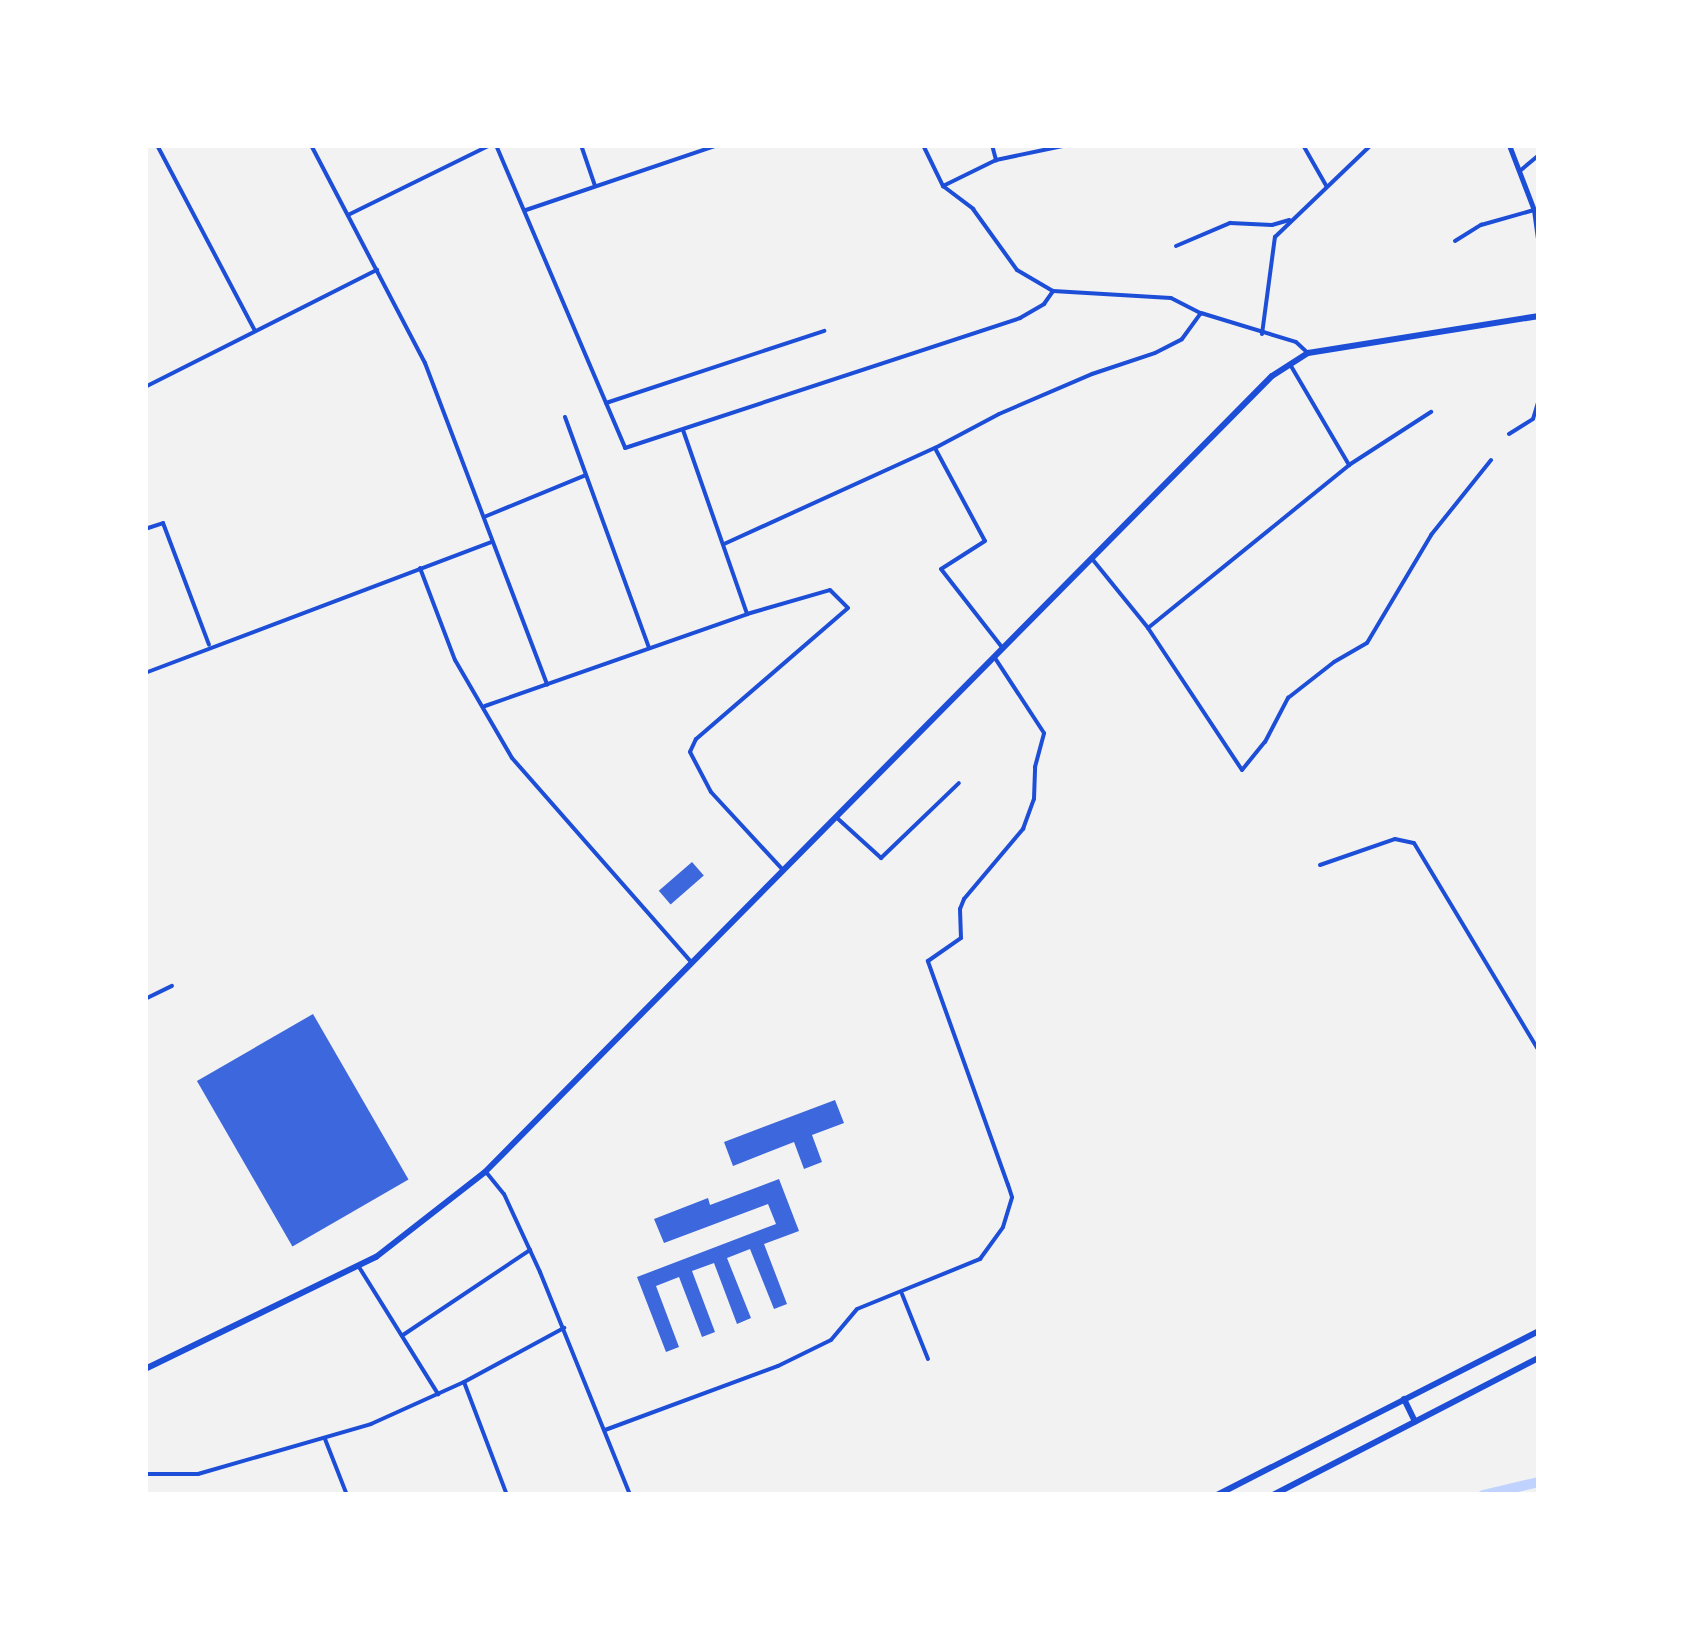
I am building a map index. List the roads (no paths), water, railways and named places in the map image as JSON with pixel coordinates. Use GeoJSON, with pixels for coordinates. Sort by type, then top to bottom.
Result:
{"type":"FeatureCollection","features":[{"type":"Feature","properties":{"kind":"main road"},"geometry":{"type":"LineString","coordinates":[[145,1370],[359,1267],[402,1240],[486,1172],[1093,560],[1255,390],[1289,363],[1308,352],[1539,316]]}},
{"type":"Feature","properties":{"kind":"main road"},"geometry":{"type":"LineString","coordinates":[[1217,1495],[1539,1330]]}},
{"type":"Feature","properties":{"kind":"main road"},"geometry":{"type":"LineString","coordinates":[[1273,1495],[1539,1358]]}},
{"type":"Feature","properties":{"kind":"main road"},"geometry":{"type":"LineString","coordinates":[[1404,1399],[1415,1422]]}},
{"type":"Feature","properties":{"kind":"street"},"geometry":{"type":"LineString","coordinates":[[158,145],[255,332]]}},
{"type":"Feature","properties":{"kind":"street"},"geometry":{"type":"LineString","coordinates":[[311,145],[425,364],[547,686]]}},
{"type":"Feature","properties":{"kind":"street"},"geometry":{"type":"LineString","coordinates":[[348,215],[493,145],[526,210],[626,448],[1020,318],[1044,304],[1053,291]]}},
{"type":"Feature","properties":{"kind":"street"},"geometry":{"type":"LineString","coordinates":[[581,145],[596,186]]}},
{"type":"Feature","properties":{"kind":"street"},"geometry":{"type":"LineString","coordinates":[[695,145],[698,152]]}},
{"type":"Feature","properties":{"kind":"street"},"geometry":{"type":"LineString","coordinates":[[526,210],[718,145]]}},
{"type":"Feature","properties":{"kind":"street"},"geometry":{"type":"LineString","coordinates":[[923,145],[942,186],[973,209],[1017,270],[1053,291],[1172,298],[1262,334],[1296,342],[1308,352]]}},
{"type":"Feature","properties":{"kind":"street"},"geometry":{"type":"LineString","coordinates":[[992,145],[996,160]]}},
{"type":"Feature","properties":{"kind":"street"},"geometry":{"type":"LineString","coordinates":[[942,186],[996,160],[1067,145]]}},
{"type":"Feature","properties":{"kind":"street"},"geometry":{"type":"LineString","coordinates":[[1303,145],[1328,186]]}},
{"type":"Feature","properties":{"kind":"street"},"geometry":{"type":"LineString","coordinates":[[1262,334],[1275,237],[1288,220],[1371,145]]}},
{"type":"Feature","properties":{"kind":"street"},"geometry":{"type":"LineString","coordinates":[[1510,145],[1534,210],[1539,246]]}},
{"type":"Feature","properties":{"kind":"street"},"geometry":{"type":"LineString","coordinates":[[1521,170],[1539,155]]}},
{"type":"Feature","properties":{"kind":"street"},"geometry":{"type":"LineString","coordinates":[[1455,241],[1481,225],[1534,210]]}},
{"type":"Feature","properties":{"kind":"street"},"geometry":{"type":"LineString","coordinates":[[1176,246],[1230,223],[1272,225],[1288,220]]}},
{"type":"Feature","properties":{"kind":"street"},"geometry":{"type":"LineString","coordinates":[[145,387],[377,270]]}},
{"type":"Feature","properties":{"kind":"street"},"geometry":{"type":"LineString","coordinates":[[724,544],[1077,380],[1155,353],[1182,338],[1201,312]]}},
{"type":"Feature","properties":{"kind":"street"},"geometry":{"type":"LineString","coordinates":[[606,402],[824,330]]}},
{"type":"Feature","properties":{"kind":"street"},"geometry":{"type":"LineString","coordinates":[[1289,363],[1349,465]]}},
{"type":"Feature","properties":{"kind":"street"},"geometry":{"type":"LineString","coordinates":[[1509,434],[1533,418],[1539,400]]}},
{"type":"Feature","properties":{"kind":"street"},"geometry":{"type":"LineString","coordinates":[[1148,628],[1349,465],[1431,412]]}},
{"type":"Feature","properties":{"kind":"street"},"geometry":{"type":"LineString","coordinates":[[565,417],[649,648]]}},
{"type":"Feature","properties":{"kind":"street"},"geometry":{"type":"LineString","coordinates":[[683,430],[747,614]]}},
{"type":"Feature","properties":{"kind":"street"},"geometry":{"type":"LineString","coordinates":[[936,448],[984,541],[941,569],[1004,650]]}},
{"type":"Feature","properties":{"kind":"street"},"geometry":{"type":"LineString","coordinates":[[1093,560],[1148,628],[1242,770],[1265,742],[1288,698],[1334,662],[1367,643],[1431,535],[1492,460]]}},
{"type":"Feature","properties":{"kind":"street"},"geometry":{"type":"LineString","coordinates":[[484,517],[587,474]]}},
{"type":"Feature","properties":{"kind":"street"},"geometry":{"type":"LineString","coordinates":[[145,530],[163,522],[210,648]]}},
{"type":"Feature","properties":{"kind":"street"},"geometry":{"type":"LineString","coordinates":[[145,672],[494,541]]}},
{"type":"Feature","properties":{"kind":"street"},"geometry":{"type":"LineString","coordinates":[[420,568],[456,660],[486,706],[512,758],[691,962]]}},
{"type":"Feature","properties":{"kind":"street"},"geometry":{"type":"LineString","coordinates":[[486,706],[826,589],[848,608],[696,739],[690,752],[711,792],[783,870]]}},
{"type":"Feature","properties":{"kind":"street"},"geometry":{"type":"LineString","coordinates":[[605,1430],[778,1366],[830,1340],[857,1309],[902,1294],[980,1259],[1003,1227],[1012,1197],[928,961],[963,936],[960,909],[964,900],[1002,858],[1030,812],[1035,767],[1044,736],[995,658]]}},
{"type":"Feature","properties":{"kind":"street"},"geometry":{"type":"LineString","coordinates":[[836,817],[881,858],[959,783]]}},
{"type":"Feature","properties":{"kind":"street"},"geometry":{"type":"LineString","coordinates":[[1320,865],[1395,838],[1414,843],[1539,1050]]}},
{"type":"Feature","properties":{"kind":"street"},"geometry":{"type":"LineString","coordinates":[[145,999],[172,986]]}},
{"type":"Feature","properties":{"kind":"street"},"geometry":{"type":"LineString","coordinates":[[486,1172],[504,1194],[530,1250],[630,1495]]}},
{"type":"Feature","properties":{"kind":"street"},"geometry":{"type":"LineString","coordinates":[[403,1335],[530,1250]]}},
{"type":"Feature","properties":{"kind":"street"},"geometry":{"type":"LineString","coordinates":[[359,1267],[438,1394]]}},
{"type":"Feature","properties":{"kind":"street"},"geometry":{"type":"LineString","coordinates":[[902,1294],[928,1359]]}},
{"type":"Feature","properties":{"kind":"street"},"geometry":{"type":"LineString","coordinates":[[145,1474],[198,1474],[370,1424],[464,1382],[564,1328]]}},
{"type":"Feature","properties":{"kind":"street"},"geometry":{"type":"LineString","coordinates":[[464,1382],[507,1495]]}},
{"type":"Feature","properties":{"kind":"street"},"geometry":{"type":"LineString","coordinates":[[324,1437],[347,1495]]}},
{"type":"Feature","properties":{"kind":"waterway"},"geometry":{"type":"LineString","coordinates":[[1483,1495],[1539,1482]]}}]}
